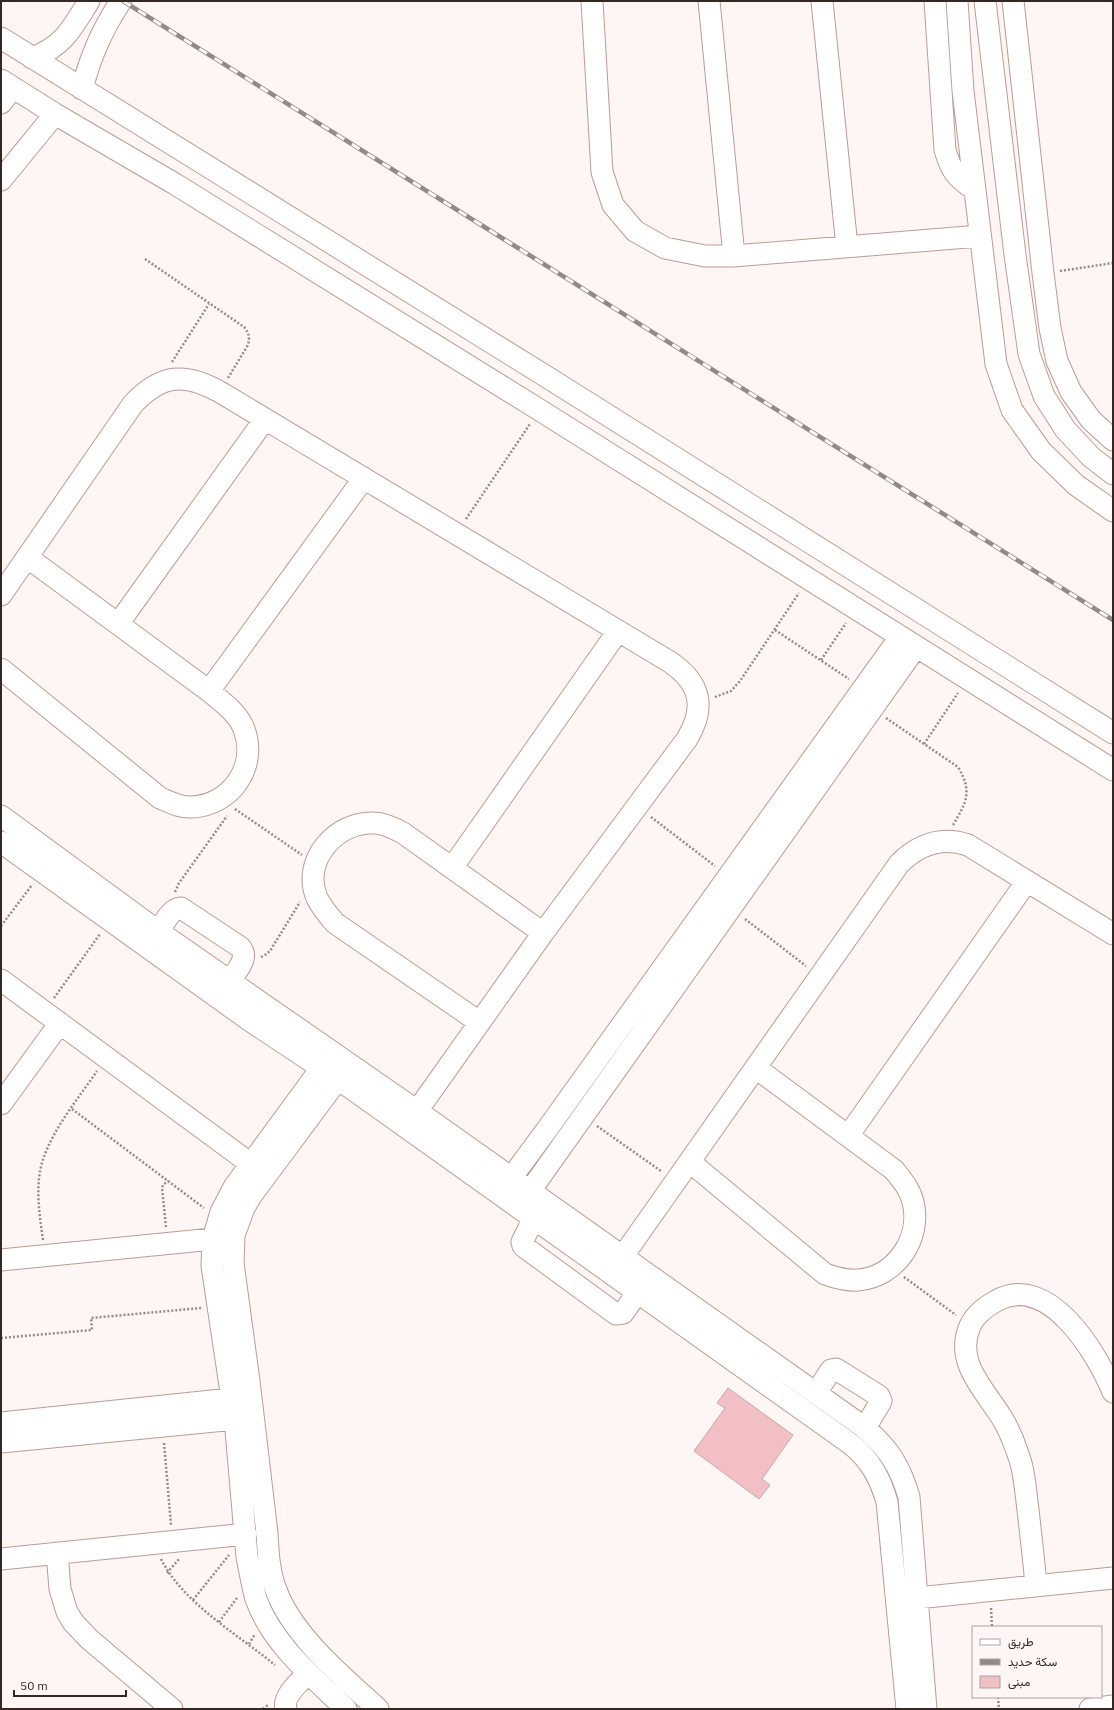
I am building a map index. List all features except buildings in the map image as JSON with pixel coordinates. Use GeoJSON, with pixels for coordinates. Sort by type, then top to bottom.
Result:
{"type":"FeatureCollection","features":[{"type":"Feature","properties":{"kind":"street"},"geometry":{"type":"LineString","coordinates":[[32,58],[49,51],[66,37],[89,1]]}},
{"type":"Feature","properties":{"kind":"street"},"geometry":{"type":"LineString","coordinates":[[82,89],[89,63],[98,40],[121,1]]}},
{"type":"Feature","properties":{"kind":"street"},"geometry":{"type":"LineString","coordinates":[[592,1],[602,172],[613,205],[635,231],[665,248],[705,256],[734,256],[980,236]]}},
{"type":"Feature","properties":{"kind":"street"},"geometry":{"type":"LineString","coordinates":[[709,1],[734,256]]}},
{"type":"Feature","properties":{"kind":"street"},"geometry":{"type":"LineString","coordinates":[[822,1],[847,247]]}},
{"type":"Feature","properties":{"kind":"street"},"geometry":{"type":"LineString","coordinates":[[935,1],[946,150],[950,166],[953,171],[960,180],[974,189]]}},
{"type":"Feature","properties":{"kind":"street"},"geometry":{"type":"LineString","coordinates":[[957,1],[963,91],[970,161],[996,364],[1012,410],[1041,451],[1076,486],[1113,511]]}},
{"type":"Feature","properties":{"kind":"street"},"geometry":{"type":"LineString","coordinates":[[985,1],[1029,354],[1044,396],[1065,429],[1091,457],[1113,474]]}},
{"type":"Feature","properties":{"kind":"street"},"geometry":{"type":"LineString","coordinates":[[1013,1],[1043,273],[1050,328],[1057,361],[1071,392],[1091,420],[1113,440]]}},
{"type":"Feature","properties":{"kind":"street"},"geometry":{"type":"LineString","coordinates":[[1,38],[547,377],[1113,733]]}},
{"type":"Feature","properties":{"kind":"street"},"geometry":{"type":"LineString","coordinates":[[5,90],[55,114],[175,184],[535,407],[808,580],[1113,770]]}},
{"type":"Feature","properties":{"kind":"street"},"geometry":{"type":"LineString","coordinates":[[1,180],[55,114]]}},
{"type":"Feature","properties":{"kind":"street"},"geometry":{"type":"LineString","coordinates":[[175,184],[192,157]]}},
{"type":"Feature","properties":{"kind":"street"},"geometry":{"type":"LineString","coordinates":[[970,161],[1004,157]]}},
{"type":"Feature","properties":{"kind":"street"},"geometry":{"type":"LineString","coordinates":[[1019,277],[1043,273]]}},
{"type":"Feature","properties":{"kind":"street"},"geometry":{"type":"LineString","coordinates":[[535,407],[547,377]]}},
{"type":"Feature","properties":{"kind":"street"},"geometry":{"type":"LineString","coordinates":[[1,595],[133,404],[144,392],[159,383],[175,379],[192,380],[207,385],[220,392],[618,631],[682,671],[692,682],[697,696],[698,711],[695,726],[638,807],[543,933],[417,1111]]}},
{"type":"Feature","properties":{"kind":"street"},"geometry":{"type":"LineString","coordinates":[[118,624],[265,419]]}},
{"type":"Feature","properties":{"kind":"street"},"geometry":{"type":"LineString","coordinates":[[209,692],[364,478]]}},
{"type":"Feature","properties":{"kind":"street"},"geometry":{"type":"LineString","coordinates":[[1,669],[160,798],[174,804],[190,807],[206,805],[221,799],[230,792],[243,775],[248,760],[248,744],[244,728],[236,714],[209,692],[27,557]]}},
{"type":"Feature","properties":{"kind":"street"},"geometry":{"type":"LineString","coordinates":[[452,868],[618,631]]}},
{"type":"Feature","properties":{"kind":"street"},"geometry":{"type":"LineString","coordinates":[[530,1191],[582,1115],[730,907],[871,694],[908,642]]}},
{"type":"Feature","properties":{"kind":"street"},"geometry":{"type":"LineString","coordinates":[[511,1178],[728,876],[871,694]]}},
{"type":"Feature","properties":{"kind":"street"},"geometry":{"type":"LineString","coordinates":[[1,816],[159,932],[530,1191],[576,1236],[638,1292],[864,1455],[874,1467],[882,1483],[887,1502],[914,1688],[926,1709]]}},
{"type":"Feature","properties":{"kind":"street"},"geometry":{"type":"LineString","coordinates":[[479,1022],[335,923],[324,911],[316,896],[315,872],[322,849],[332,837],[344,828],[359,824],[374,823],[389,826],[403,833],[543,933]]}},
{"type":"Feature","properties":{"kind":"street"},"geometry":{"type":"LineString","coordinates":[[623,1256],[899,864],[918,848],[943,841],[968,845],[1113,934]]}},
{"type":"Feature","properties":{"kind":"street"},"geometry":{"type":"LineString","coordinates":[[1,842],[249,1020],[330,1073],[534,1218],[623,1256],[865,1428],[881,1442],[894,1458],[903,1477],[910,1504],[917,1598],[914,1688],[907,1709]]}},
{"type":"Feature","properties":{"kind":"street"},"geometry":{"type":"LineString","coordinates":[[848,1136],[1027,881]]}},
{"type":"Feature","properties":{"kind":"street"},"geometry":{"type":"LineString","coordinates":[[159,932],[176,908],[187,910],[244,951],[245,956],[243,961],[230,981]]}},
{"type":"Feature","properties":{"kind":"street"},"geometry":{"type":"LineString","coordinates":[[1,980],[251,1164]]}},
{"type":"Feature","properties":{"kind":"street"},"geometry":{"type":"LineString","coordinates":[[249,1020],[261,1003]]}},
{"type":"Feature","properties":{"kind":"street"},"geometry":{"type":"LineString","coordinates":[[1,1104],[52,1017]]}},
{"type":"Feature","properties":{"kind":"street"},"geometry":{"type":"LineString","coordinates":[[690,1162],[825,1274],[841,1279],[858,1280],[875,1276],[890,1268],[903,1255],[912,1238],[915,1220],[913,1202],[906,1185],[894,1170],[756,1068]]}},
{"type":"Feature","properties":{"kind":"street"},"geometry":{"type":"LineString","coordinates":[[330,1073],[294,1122],[251,1196],[238,1221],[233,1249],[267,1533],[270,1571],[276,1590],[293,1623],[305,1638],[378,1709]]}},
{"type":"Feature","properties":{"kind":"street"},"geometry":{"type":"LineString","coordinates":[[294,1122],[251,1164],[226,1199],[218,1219],[213,1239],[212,1266],[235,1419],[251,1579],[257,1600],[266,1619],[303,1679],[346,1709],[361,1693]]}},
{"type":"Feature","properties":{"kind":"street"},"geometry":{"type":"LineString","coordinates":[[548,1128],[564,1141]]}},
{"type":"Feature","properties":{"kind":"street"},"geometry":{"type":"LineString","coordinates":[[534,1218],[522,1242],[523,1246],[616,1314],[623,1313],[638,1292]]}},
{"type":"Feature","properties":{"kind":"street"},"geometry":{"type":"LineString","coordinates":[[1,1260],[213,1239]]}},
{"type":"Feature","properties":{"kind":"street"},"geometry":{"type":"LineString","coordinates":[[216,1299],[237,1290]]}},
{"type":"Feature","properties":{"kind":"street"},"geometry":{"type":"LineString","coordinates":[[1036,1586],[1026,1489],[1022,1465],[1014,1442],[1003,1419],[975,1379],[967,1362],[966,1343],[970,1325],[984,1308],[1003,1297],[1024,1295],[1045,1302],[1062,1314],[1079,1332],[1094,1353],[1113,1392]]}},
{"type":"Feature","properties":{"kind":"street"},"geometry":{"type":"LineString","coordinates":[[816,1393],[831,1370],[836,1369],[879,1396],[881,1401],[865,1428]]}},
{"type":"Feature","properties":{"kind":"street"},"geometry":{"type":"LineString","coordinates":[[1,1442],[169,1419],[231,1399]]}},
{"type":"Feature","properties":{"kind":"street"},"geometry":{"type":"LineString","coordinates":[[826,1427],[836,1408]]}},
{"type":"Feature","properties":{"kind":"street"},"geometry":{"type":"LineString","coordinates":[[1,1422],[235,1419]]}},
{"type":"Feature","properties":{"kind":"street"},"geometry":{"type":"LineString","coordinates":[[1,1559],[246,1534]]}},
{"type":"Feature","properties":{"kind":"street"},"geometry":{"type":"LineString","coordinates":[[57,1553],[60,1589],[67,1612],[73,1622],[88,1639],[172,1709]]}},
{"type":"Feature","properties":{"kind":"street"},"geometry":{"type":"LineString","coordinates":[[917,1598],[1113,1578]]}},
{"type":"Feature","properties":{"kind":"street"},"geometry":{"type":"LineString","coordinates":[[286,1709],[286,1700],[303,1679]]}},
{"type":"Feature","properties":{"kind":"street"},"geometry":{"type":"LineString","coordinates":[[1090,1709],[1113,1706]]}},
{"type":"Feature","properties":{"kind":"path"},"geometry":{"type":"LineString","coordinates":[[145,259],[244,327],[248,332],[250,339],[248,345],[220,392]]}},
{"type":"Feature","properties":{"kind":"path"},"geometry":{"type":"LineString","coordinates":[[1043,273],[1113,263]]}},
{"type":"Feature","properties":{"kind":"path"},"geometry":{"type":"LineString","coordinates":[[159,383],[209,304]]}},
{"type":"Feature","properties":{"kind":"path"},"geometry":{"type":"LineString","coordinates":[[456,534],[535,407]]}},
{"type":"Feature","properties":{"kind":"path"},"geometry":{"type":"LineString","coordinates":[[697,696],[707,698],[720,696],[731,691],[740,681],[808,580]]}},
{"type":"Feature","properties":{"kind":"path"},"geometry":{"type":"LineString","coordinates":[[821,660],[855,609]]}},
{"type":"Feature","properties":{"kind":"path"},"geometry":{"type":"LineString","coordinates":[[775,630],[871,694],[924,744],[958,768],[966,779],[968,793],[964,806],[943,841]]}},
{"type":"Feature","properties":{"kind":"path"},"geometry":{"type":"LineString","coordinates":[[924,744],[968,679]]}},
{"type":"Feature","properties":{"kind":"path"},"geometry":{"type":"LineString","coordinates":[[176,908],[174,895],[179,883],[233,807],[315,872],[270,950],[265,955],[258,958],[245,956]]}},
{"type":"Feature","properties":{"kind":"path"},"geometry":{"type":"LineString","coordinates":[[638,807],[728,876]]}},
{"type":"Feature","properties":{"kind":"path"},"geometry":{"type":"LineString","coordinates":[[1,926],[42,872]]}},
{"type":"Feature","properties":{"kind":"path"},"geometry":{"type":"LineString","coordinates":[[730,907],[820,977]]}},
{"type":"Feature","properties":{"kind":"path"},"geometry":{"type":"LineString","coordinates":[[52,1017],[109,920]]}},
{"type":"Feature","properties":{"kind":"path"},"geometry":{"type":"LineString","coordinates":[[44,1256],[38,1194],[39,1176],[43,1160],[49,1144],[106,1057]]}},
{"type":"Feature","properties":{"kind":"path"},"geometry":{"type":"LineString","coordinates":[[72,1109],[218,1219]]}},
{"type":"Feature","properties":{"kind":"path"},"geometry":{"type":"LineString","coordinates":[[582,1115],[676,1182]]}},
{"type":"Feature","properties":{"kind":"path"},"geometry":{"type":"LineString","coordinates":[[167,1244],[162,1188],[168,1181]]}},
{"type":"Feature","properties":{"kind":"path"},"geometry":{"type":"LineString","coordinates":[[890,1268],[970,1325]]}},
{"type":"Feature","properties":{"kind":"path"},"geometry":{"type":"LineString","coordinates":[[1,1338],[92,1330],[91,1318],[216,1299]]}},
{"type":"Feature","properties":{"kind":"path"},"geometry":{"type":"LineString","coordinates":[[169,1419],[165,1542],[161,1559],[176,1583],[193,1600],[220,1622],[303,1679]]}},
{"type":"Feature","properties":{"kind":"path"},"geometry":{"type":"LineString","coordinates":[[193,1600],[246,1534]]}},
{"type":"Feature","properties":{"kind":"path"},"geometry":{"type":"LineString","coordinates":[[220,1622],[251,1579]]}},
{"type":"Feature","properties":{"kind":"path"},"geometry":{"type":"LineString","coordinates":[[998,1698],[998,1709]]}},
{"type":"Feature","properties":{"kind":"railway"},"geometry":{"type":"LineString","coordinates":[[123,1],[1113,620]]}}]}
